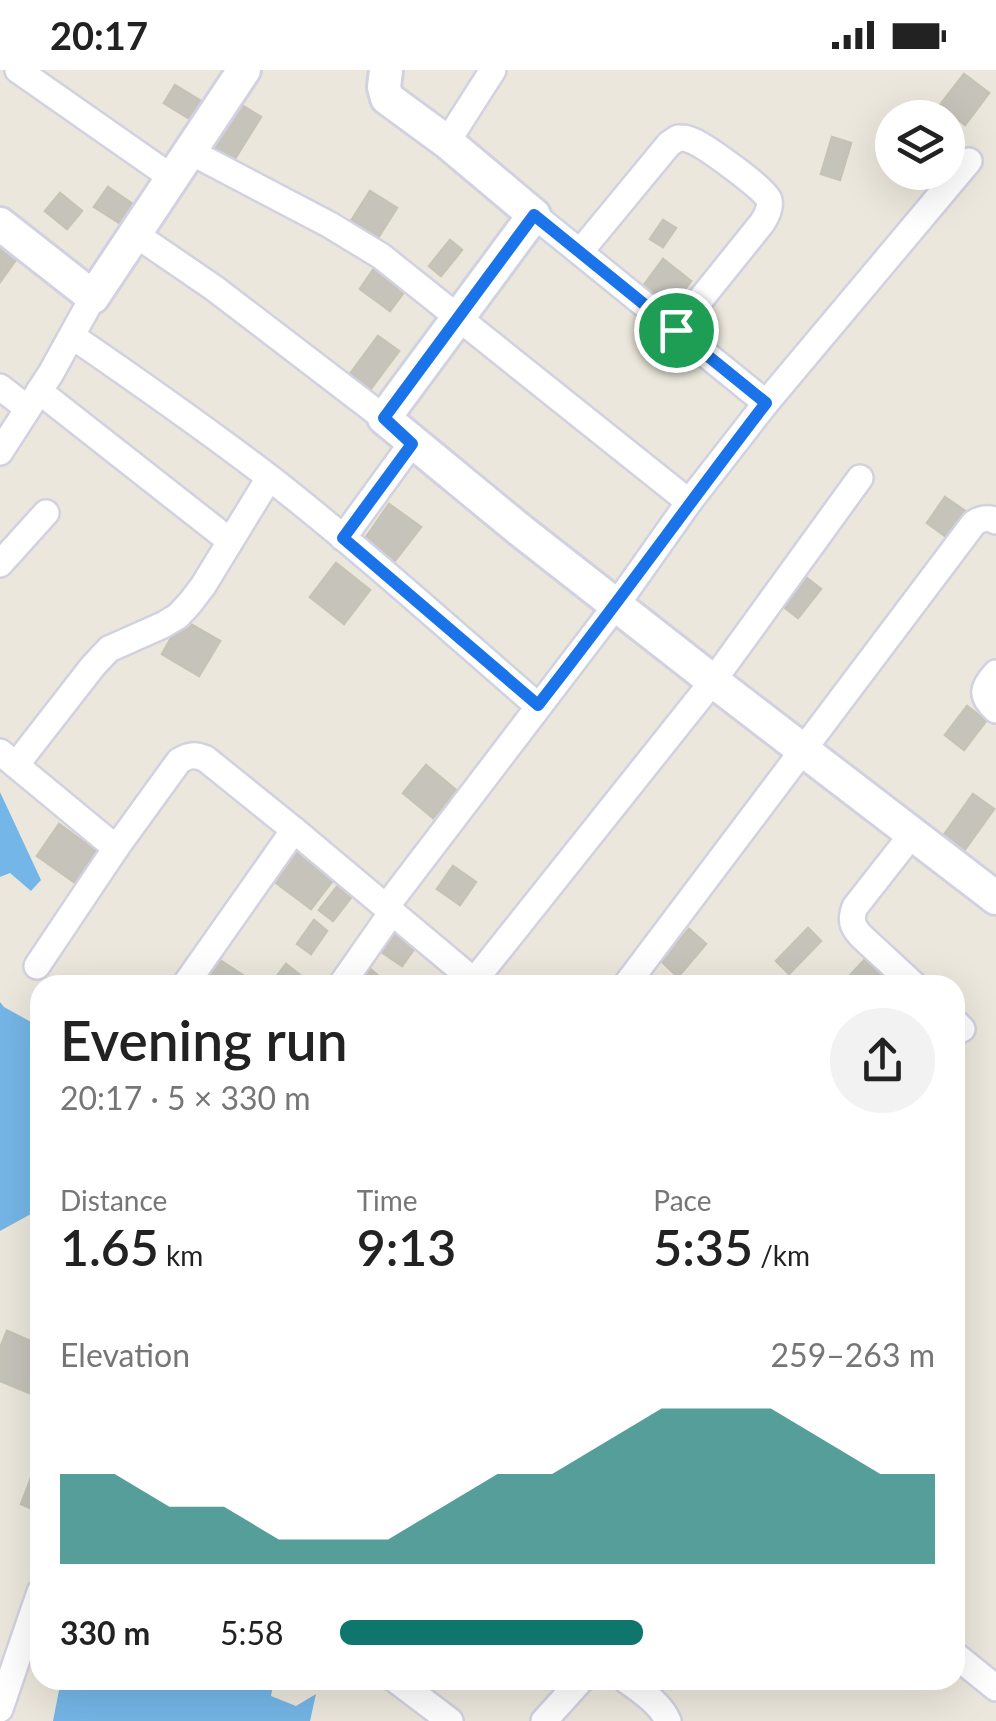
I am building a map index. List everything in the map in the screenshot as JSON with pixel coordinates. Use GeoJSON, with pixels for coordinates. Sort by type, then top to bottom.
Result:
{"type":"FeatureCollection","features":[{"type":"Feature","properties":{"kind":"street"},"geometry":{"type":"LineString","coordinates":[[18,70],[180,164],[358,240],[689,502]]}},
{"type":"Feature","properties":{"kind":"street"},"geometry":{"type":"LineString","coordinates":[[386,70],[387,98],[447,142],[766,403]]}},
{"type":"Feature","properties":{"kind":"street"},"geometry":{"type":"LineString","coordinates":[[447,142],[493,70]]}},
{"type":"Feature","properties":{"kind":"street"},"geometry":{"type":"LineString","coordinates":[[0,452],[93,297],[241,71]]}},
{"type":"Feature","properties":{"kind":"street"},"geometry":{"type":"LineString","coordinates":[[580,252],[678,138],[702,146],[756,185],[770,201],[768,212],[676,330]]}},
{"type":"Feature","properties":{"kind":"street"},"geometry":{"type":"LineString","coordinates":[[347,975],[389,909],[689,502],[766,403],[969,161]]}},
{"type":"Feature","properties":{"kind":"street"},"geometry":{"type":"LineString","coordinates":[[384,418],[534,215]]}},
{"type":"Feature","properties":{"kind":"street"},"geometry":{"type":"LineString","coordinates":[[0,224],[93,297]]}},
{"type":"Feature","properties":{"kind":"street"},"geometry":{"type":"LineString","coordinates":[[135,234],[214,288],[384,418],[713,681],[996,898]]}},
{"type":"Feature","properties":{"kind":"street"},"geometry":{"type":"LineString","coordinates":[[72,336],[269,478],[538,705]]}},
{"type":"Feature","properties":{"kind":"street"},"geometry":{"type":"LineString","coordinates":[[0,387],[33,399],[230,542]]}},
{"type":"Feature","properties":{"kind":"street"},"geometry":{"type":"LineString","coordinates":[[343,538],[412,444]]}},
{"type":"Feature","properties":{"kind":"street"},"geometry":{"type":"LineString","coordinates":[[116,848],[8,758],[108,650],[178,616],[203,586],[269,478]]}},
{"type":"Feature","properties":{"kind":"street"},"geometry":{"type":"LineString","coordinates":[[483,975],[713,681],[860,478]]}},
{"type":"Feature","properties":{"kind":"street"},"geometry":{"type":"LineString","coordinates":[[0,564],[46,513]]}},
{"type":"Feature","properties":{"kind":"street"},"geometry":{"type":"LineString","coordinates":[[634,975],[974,523],[980,519],[996,520]]}},
{"type":"Feature","properties":{"kind":"street"},"geometry":{"type":"LineString","coordinates":[[996,673],[984,694],[996,710]]}},
{"type":"Feature","properties":{"kind":"street"},"geometry":{"type":"LineString","coordinates":[[37,966],[179,761],[197,755],[294,830],[467,975]]}},
{"type":"Feature","properties":{"kind":"street"},"geometry":{"type":"LineString","coordinates":[[193,975],[294,830]]}},
{"type":"Feature","properties":{"kind":"street"},"geometry":{"type":"LineString","coordinates":[[903,975],[861,936],[850,918],[854,907],[913,833]]}},
{"type":"Feature","properties":{"kind":"street"},"geometry":{"type":"LineString","coordinates":[[0,1709],[30,1621]]}},
{"type":"Feature","properties":{"kind":"street"},"geometry":{"type":"LineString","coordinates":[[965,1663],[996,1688]]}},
{"type":"Feature","properties":{"kind":"street"},"geometry":{"type":"LineString","coordinates":[[409,1690],[450,1721]]}},
{"type":"Feature","properties":{"kind":"street"},"geometry":{"type":"LineString","coordinates":[[544,1721],[572,1690]]}},
{"type":"Feature","properties":{"kind":"street"},"geometry":{"type":"LineString","coordinates":[[639,1690],[668,1721]]}},
{"type":"Feature","properties":{"kind":"water"},"geometry":{"type":"Polygon","coordinates":[[[0,792],[41,880],[31,891],[10,873],[0,877],[0,792]]]}},
{"type":"Feature","properties":{"kind":"water"},"geometry":{"type":"Polygon","coordinates":[[[0,1002],[30,1021],[30,1214],[0,1231],[0,1002]]]}},
{"type":"Feature","properties":{"kind":"water"},"geometry":{"type":"Polygon","coordinates":[[[59,1690],[272,1690],[271,1696],[296,1706],[316,1694],[310,1721],[53,1721],[59,1690]]]}},
{"type":"Feature","properties":{"kind":"building"},"geometry":{"type":"Polygon","coordinates":[[[964,74],[989,93],[965,125],[965,100],[944,100],[964,74]]]}},
{"type":"Feature","properties":{"kind":"building"},"geometry":{"type":"Polygon","coordinates":[[[175,85],[204,103],[193,121],[164,103],[175,85]]]}},
{"type":"Feature","properties":{"kind":"building"},"geometry":{"type":"Polygon","coordinates":[[[240,104],[261,117],[231,165],[211,152],[240,104]]]}},
{"type":"Feature","properties":{"kind":"building"},"geometry":{"type":"Polygon","coordinates":[[[832,137],[851,143],[840,180],[821,174],[832,137]]]}},
{"type":"Feature","properties":{"kind":"building"},"geometry":{"type":"Polygon","coordinates":[[[108,187],[137,207],[124,226],[94,207],[108,187]]]}},
{"type":"Feature","properties":{"kind":"building"},"geometry":{"type":"Polygon","coordinates":[[[370,191],[397,208],[376,241],[349,224],[370,191]]]}},
{"type":"Feature","properties":{"kind":"building"},"geometry":{"type":"Polygon","coordinates":[[[60,193],[82,211],[67,229],[45,211],[60,193]]]}},
{"type":"Feature","properties":{"kind":"building"},"geometry":{"type":"Polygon","coordinates":[[[663,220],[676,228],[663,247],[650,239],[663,220]]]}},
{"type":"Feature","properties":{"kind":"building"},"geometry":{"type":"Polygon","coordinates":[[[0,240],[20,254],[0,282],[0,240]]]}},
{"type":"Feature","properties":{"kind":"building"},"geometry":{"type":"Polygon","coordinates":[[[450,240],[462,250],[441,276],[429,266],[450,240]]]}},
{"type":"Feature","properties":{"kind":"building"},"geometry":{"type":"Polygon","coordinates":[[[663,259],[691,281],[666,315],[638,293],[663,259]]]}},
{"type":"Feature","properties":{"kind":"building"},"geometry":{"type":"Polygon","coordinates":[[[373,270],[404,292],[390,311],[360,289],[373,270]]]}},
{"type":"Feature","properties":{"kind":"building"},"geometry":{"type":"Polygon","coordinates":[[[378,336],[399,351],[364,398],[344,382],[378,336]]]}},
{"type":"Feature","properties":{"kind":"building"},"geometry":{"type":"Polygon","coordinates":[[[945,497],[971,515],[952,541],[927,523],[945,497]]]}},
{"type":"Feature","properties":{"kind":"building"},"geometry":{"type":"Polygon","coordinates":[[[389,504],[421,527],[394,562],[364,540],[389,504]]]}},
{"type":"Feature","properties":{"kind":"building"},"geometry":{"type":"Polygon","coordinates":[[[336,563],[370,590],[344,624],[310,597],[336,563]]]}},
{"type":"Feature","properties":{"kind":"building"},"geometry":{"type":"Polygon","coordinates":[[[803,575],[821,589],[798,618],[780,604],[803,575]]]}},
{"type":"Feature","properties":{"kind":"building"},"geometry":{"type":"Polygon","coordinates":[[[182,619],[220,641],[199,676],[162,654],[182,619]]]}},
{"type":"Feature","properties":{"kind":"building"},"geometry":{"type":"Polygon","coordinates":[[[967,706],[986,721],[964,750],[945,735],[967,706]]]}},
{"type":"Feature","properties":{"kind":"building"},"geometry":{"type":"Polygon","coordinates":[[[426,765],[456,790],[433,818],[403,793],[426,765]]]}},
{"type":"Feature","properties":{"kind":"building"},"geometry":{"type":"Polygon","coordinates":[[[973,794],[994,809],[961,855],[941,839],[973,794]]]}},
{"type":"Feature","properties":{"kind":"building"},"geometry":{"type":"Polygon","coordinates":[[[59,824],[103,856],[81,887],[37,856],[59,824]]]}},
{"type":"Feature","properties":{"kind":"building"},"geometry":{"type":"Polygon","coordinates":[[[296,845],[337,875],[311,909],[271,879],[296,845]]]}},
{"type":"Feature","properties":{"kind":"building"},"geometry":{"type":"Polygon","coordinates":[[[453,866],[476,882],[460,905],[437,889],[453,866]]]}},
{"type":"Feature","properties":{"kind":"building"},"geometry":{"type":"Polygon","coordinates":[[[339,884],[353,895],[333,921],[319,910],[339,884]]]}},
{"type":"Feature","properties":{"kind":"building"},"geometry":{"type":"Polygon","coordinates":[[[314,920],[327,931],[311,954],[297,944],[314,920]]]}},
{"type":"Feature","properties":{"kind":"building"},"geometry":{"type":"Polygon","coordinates":[[[808,928],[821,941],[789,974],[776,961],[808,928]]]}},
{"type":"Feature","properties":{"kind":"building"},"geometry":{"type":"Polygon","coordinates":[[[689,929],[706,944],[680,975],[661,961],[689,929]]]}},
{"type":"Feature","properties":{"kind":"building"},"geometry":{"type":"Polygon","coordinates":[[[395,930],[417,945],[402,966],[380,951],[395,930]]]}},
{"type":"Feature","properties":{"kind":"building"},"geometry":{"type":"Polygon","coordinates":[[[212,955],[242,975],[199,975],[212,955]]]}},
{"type":"Feature","properties":{"kind":"building"},"geometry":{"type":"Polygon","coordinates":[[[869,955],[885,971],[881,975],[850,975],[869,955]]]}},
{"type":"Feature","properties":{"kind":"building"},"geometry":{"type":"Polygon","coordinates":[[[286,964],[300,975],[278,975],[286,964]]]}},
{"type":"Feature","properties":{"kind":"building"},"geometry":{"type":"Polygon","coordinates":[[[7,1331],[30,1341],[30,1393],[0,1381],[0,1348],[7,1331]]]}},
{"type":"Feature","properties":{"kind":"building"},"geometry":{"type":"Polygon","coordinates":[[[30,1481],[30,1508],[21,1504],[30,1481]]]}},
{"type":"Feature","properties":{"kind":"route"},"geometry":{"type":"LineString","coordinates":[[534,215],[676,330],[766,403],[538,705],[343,538],[412,444],[384,418],[534,215]]}}]}
